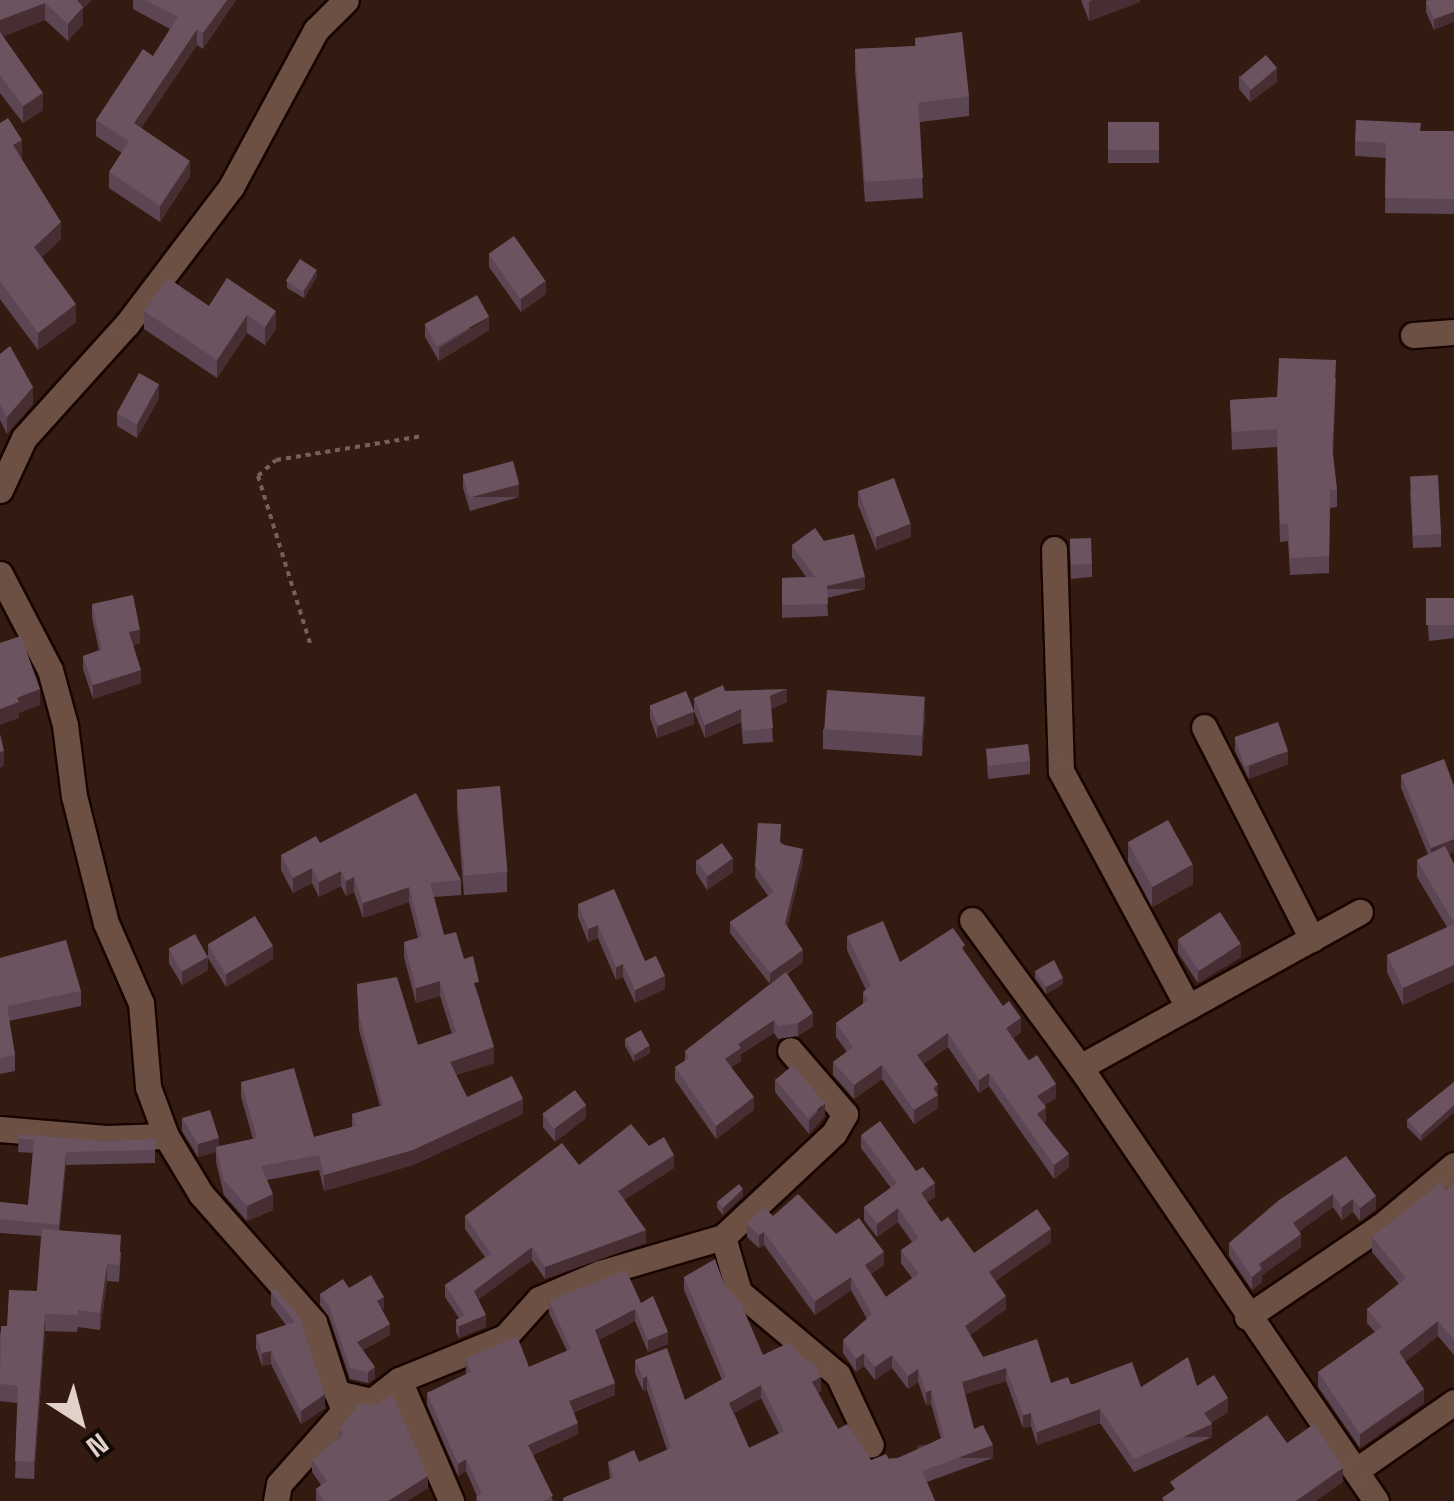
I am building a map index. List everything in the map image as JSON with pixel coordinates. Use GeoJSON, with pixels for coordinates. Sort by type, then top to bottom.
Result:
{"type":"FeatureCollection","features":[{"type":"Feature","properties":{"kind":"street"},"geometry":{"type":"LineString","coordinates":[[0,490],[24,438],[127,324],[231,187],[316,30],[346,0]]}},
{"type":"Feature","properties":{"kind":"street"},"geometry":{"type":"LineString","coordinates":[[1412,335],[1454,332]]}},
{"type":"Feature","properties":{"kind":"street"},"geometry":{"type":"LineString","coordinates":[[1054,549],[1060,771],[1188,1007]]}},
{"type":"Feature","properties":{"kind":"street"},"geometry":{"type":"LineString","coordinates":[[0,574],[50,670],[65,725],[74,796],[106,923],[141,1003],[148,1087],[166,1136],[201,1194],[314,1322],[344,1411],[278,1484],[276,1501]]}},
{"type":"Feature","properties":{"kind":"street"},"geometry":{"type":"LineString","coordinates":[[1204,727],[1312,939]]}},
{"type":"Feature","properties":{"kind":"street"},"geometry":{"type":"LineString","coordinates":[[1080,1066],[1360,912]]}},
{"type":"Feature","properties":{"kind":"street"},"geometry":{"type":"LineString","coordinates":[[972,920],[1080,1066],[1365,1490],[1454,1402]]}},
{"type":"Feature","properties":{"kind":"street"},"geometry":{"type":"LineString","coordinates":[[338,1393],[372,1402],[400,1380],[506,1337],[539,1298],[600,1273],[723,1237],[834,1133],[845,1114],[834,1097],[803,1070],[790,1050]]}},
{"type":"Feature","properties":{"kind":"street"},"geometry":{"type":"LineString","coordinates":[[0,1129],[106,1138],[166,1136]]}},
{"type":"Feature","properties":{"kind":"street"},"geometry":{"type":"LineString","coordinates":[[1248,1318],[1381,1226],[1454,1166]]}},
{"type":"Feature","properties":{"kind":"street"},"geometry":{"type":"LineString","coordinates":[[723,1237],[739,1292],[838,1375],[871,1444]]}},
{"type":"Feature","properties":{"kind":"street"},"geometry":{"type":"LineString","coordinates":[[400,1380],[451,1501]]}},
{"type":"Feature","properties":{"kind":"path"},"geometry":{"type":"LineString","coordinates":[[310,643],[258,476],[276,460],[423,436]]}},
{"type":"Feature","properties":{"kind":"building"},"geometry":{"type":"Polygon","coordinates":[[[0,0],[77,0],[83,7],[68,24],[45,3],[0,20],[0,0]]]}},
{"type":"Feature","properties":{"kind":"building"},"geometry":{"type":"Polygon","coordinates":[[[145,0],[227,0],[203,33],[197,29],[134,123],[190,161],[160,206],[109,172],[129,141],[96,120],[143,49],[153,56],[178,17],[145,0]]]}},
{"type":"Feature","properties":{"kind":"building"},"geometry":{"type":"Polygon","coordinates":[[[1428,0],[1454,0],[1454,12],[1434,19],[1428,0]]]}},
{"type":"Feature","properties":{"kind":"building"},"geometry":{"type":"Polygon","coordinates":[[[0,32],[43,93],[23,106],[0,75],[0,32]]]}},
{"type":"Feature","properties":{"kind":"building"},"geometry":{"type":"Polygon","coordinates":[[[962,32],[969,96],[918,103],[923,178],[865,182],[855,49],[916,46],[915,38],[962,32]]]}},
{"type":"Feature","properties":{"kind":"building"},"geometry":{"type":"Polygon","coordinates":[[[1266,55],[1277,68],[1251,90],[1240,77],[1266,55]]]}},
{"type":"Feature","properties":{"kind":"building"},"geometry":{"type":"Polygon","coordinates":[[[8,118],[22,140],[13,145],[61,222],[34,247],[76,304],[38,333],[0,281],[0,123],[8,118]]]}},
{"type":"Feature","properties":{"kind":"building"},"geometry":{"type":"Polygon","coordinates":[[[1356,120],[1421,123],[1420,131],[1454,131],[1454,199],[1385,198],[1386,143],[1355,141],[1356,120]]]}},
{"type":"Feature","properties":{"kind":"building"},"geometry":{"type":"Polygon","coordinates":[[[1108,122],[1159,122],[1159,150],[1108,150],[1108,122]]]}},
{"type":"Feature","properties":{"kind":"building"},"geometry":{"type":"Polygon","coordinates":[[[514,236],[546,281],[520,299],[489,254],[514,236]]]}},
{"type":"Feature","properties":{"kind":"building"},"geometry":{"type":"Polygon","coordinates":[[[300,259],[317,270],[303,292],[286,281],[300,259]]]}},
{"type":"Feature","properties":{"kind":"building"},"geometry":{"type":"Polygon","coordinates":[[[168,278],[209,306],[227,278],[276,311],[265,327],[247,315],[217,360],[144,311],[168,278]]]}},
{"type":"Feature","properties":{"kind":"building"},"geometry":{"type":"Polygon","coordinates":[[[477,295],[489,317],[437,346],[425,324],[477,295]]]}},
{"type":"Feature","properties":{"kind":"building"},"geometry":{"type":"Polygon","coordinates":[[[10,346],[33,387],[7,417],[0,404],[0,354],[10,346]]]}},
{"type":"Feature","properties":{"kind":"building"},"geometry":{"type":"Polygon","coordinates":[[[1279,358],[1336,360],[1332,448],[1337,490],[1330,490],[1329,556],[1290,558],[1288,524],[1280,524],[1277,429],[1232,432],[1230,400],[1277,397],[1279,358]]]}},
{"type":"Feature","properties":{"kind":"building"},"geometry":{"type":"Polygon","coordinates":[[[139,373],[159,384],[137,424],[117,413],[139,373]]]}},
{"type":"Feature","properties":{"kind":"building"},"geometry":{"type":"Polygon","coordinates":[[[513,461],[519,484],[469,498],[463,474],[513,461]]]}},
{"type":"Feature","properties":{"kind":"building"},"geometry":{"type":"Polygon","coordinates":[[[1438,475],[1441,534],[1413,535],[1410,476],[1438,475]]]}},
{"type":"Feature","properties":{"kind":"building"},"geometry":{"type":"Polygon","coordinates":[[[894,478],[911,524],[875,537],[858,491],[894,478]]]}},
{"type":"Feature","properties":{"kind":"building"},"geometry":{"type":"Polygon","coordinates":[[[815,528],[824,541],[854,534],[865,577],[827,586],[828,604],[782,605],[782,578],[815,577],[792,545],[815,528]]]}},
{"type":"Feature","properties":{"kind":"building"},"geometry":{"type":"Polygon","coordinates":[[[1091,538],[1092,564],[1071,565],[1070,539],[1091,538]]]}},
{"type":"Feature","properties":{"kind":"building"},"geometry":{"type":"Polygon","coordinates":[[[133,595],[140,630],[129,632],[141,670],[93,685],[83,656],[102,650],[92,604],[133,595]]]}},
{"type":"Feature","properties":{"kind":"building"},"geometry":{"type":"Polygon","coordinates":[[[1426,598],[1454,598],[1454,625],[1426,625],[1426,598]]]}},
{"type":"Feature","properties":{"kind":"building"},"geometry":{"type":"Polygon","coordinates":[[[21,636],[40,689],[0,709],[0,643],[21,636]]]}},
{"type":"Feature","properties":{"kind":"building"},"geometry":{"type":"Polygon","coordinates":[[[723,685],[725,691],[787,689],[770,696],[773,728],[743,731],[741,709],[705,725],[694,698],[723,685]]]}},
{"type":"Feature","properties":{"kind":"building"},"geometry":{"type":"Polygon","coordinates":[[[827,690],[925,697],[922,736],[824,729],[827,690]]]}},
{"type":"Feature","properties":{"kind":"building"},"geometry":{"type":"Polygon","coordinates":[[[686,691],[694,711],[658,726],[650,706],[686,691]]]}},
{"type":"Feature","properties":{"kind":"building"},"geometry":{"type":"Polygon","coordinates":[[[1278,722],[1288,751],[1245,766],[1235,737],[1278,722]]]}},
{"type":"Feature","properties":{"kind":"building"},"geometry":{"type":"Polygon","coordinates":[[[1028,744],[1030,761],[988,766],[986,749],[1028,744]]]}},
{"type":"Feature","properties":{"kind":"building"},"geometry":{"type":"Polygon","coordinates":[[[1444,759],[1454,786],[1454,839],[1431,848],[1401,775],[1444,759]]]}},
{"type":"Feature","properties":{"kind":"building"},"geometry":{"type":"Polygon","coordinates":[[[500,786],[507,872],[465,875],[457,790],[500,786]]]}},
{"type":"Feature","properties":{"kind":"building"},"geometry":{"type":"Polygon","coordinates":[[[416,793],[461,880],[430,883],[444,935],[456,932],[464,959],[473,956],[479,982],[474,983],[494,1047],[450,1062],[467,1097],[512,1076],[523,1099],[413,1150],[324,1175],[319,1155],[261,1166],[273,1194],[247,1206],[224,1180],[216,1147],[257,1138],[241,1082],[294,1068],[314,1137],[356,1126],[352,1114],[383,1105],[359,1015],[357,984],[397,977],[418,1045],[456,1032],[440,981],[416,988],[404,942],[422,937],[409,887],[363,903],[354,877],[346,881],[341,871],[319,882],[312,868],[293,878],[281,855],[316,836],[320,843],[416,793]]]}},
{"type":"Feature","properties":{"kind":"building"},"geometry":{"type":"Polygon","coordinates":[[[1168,820],[1193,865],[1152,887],[1128,842],[1168,820]]]}},
{"type":"Feature","properties":{"kind":"building"},"geometry":{"type":"Polygon","coordinates":[[[758,823],[781,824],[780,844],[803,849],[785,923],[803,950],[770,973],[730,922],[774,892],[755,866],[758,823]]]}},
{"type":"Feature","properties":{"kind":"building"},"geometry":{"type":"Polygon","coordinates":[[[722,843],[733,859],[708,876],[697,861],[722,843]]]}},
{"type":"Feature","properties":{"kind":"building"},"geometry":{"type":"Polygon","coordinates":[[[1445,846],[1454,864],[1454,923],[1417,860],[1445,846]]]}},
{"type":"Feature","properties":{"kind":"building"},"geometry":{"type":"Polygon","coordinates":[[[614,889],[645,961],[656,956],[665,976],[635,990],[623,964],[616,967],[598,925],[588,929],[578,904],[614,889]]]}},
{"type":"Feature","properties":{"kind":"building"},"geometry":{"type":"Polygon","coordinates":[[[1220,912],[1241,944],[1199,971],[1178,939],[1220,912]]]}},
{"type":"Feature","properties":{"kind":"building"},"geometry":{"type":"Polygon","coordinates":[[[255,916],[273,946],[226,974],[208,944],[255,916]]]}},
{"type":"Feature","properties":{"kind":"building"},"geometry":{"type":"Polygon","coordinates":[[[883,921],[900,962],[953,928],[965,945],[962,948],[1003,1006],[1009,1001],[1021,1018],[1006,1028],[1028,1061],[1037,1055],[1056,1084],[1037,1096],[1046,1107],[1037,1114],[1069,1154],[1054,1165],[989,1073],[979,1080],[948,1033],[917,1055],[938,1084],[933,1088],[938,1095],[914,1110],[882,1065],[854,1085],[833,1062],[853,1047],[836,1023],[868,1000],[863,992],[871,986],[847,936],[883,921]]]}},
{"type":"Feature","properties":{"kind":"building"},"geometry":{"type":"Polygon","coordinates":[[[1454,924],[1454,965],[1403,988],[1387,955],[1454,924]]]}},
{"type":"Feature","properties":{"kind":"building"},"geometry":{"type":"Polygon","coordinates":[[[195,934],[208,957],[181,971],[169,949],[195,934]]]}},
{"type":"Feature","properties":{"kind":"building"},"geometry":{"type":"Polygon","coordinates":[[[66,940],[81,991],[7,1006],[15,1055],[0,1058],[0,958],[66,940]]]}},
{"type":"Feature","properties":{"kind":"building"},"geometry":{"type":"Polygon","coordinates":[[[1054,960],[1063,978],[1046,987],[1035,971],[1054,960]]]}},
{"type":"Feature","properties":{"kind":"building"},"geometry":{"type":"Polygon","coordinates":[[[786,972],[813,1013],[798,1023],[778,1026],[774,1020],[738,1044],[741,1048],[725,1059],[754,1097],[716,1126],[675,1067],[689,1058],[685,1051],[786,972]]]}},
{"type":"Feature","properties":{"kind":"building"},"geometry":{"type":"Polygon","coordinates":[[[641,1030],[650,1046],[634,1054],[625,1039],[641,1030]]]}},
{"type":"Feature","properties":{"kind":"building"},"geometry":{"type":"Polygon","coordinates":[[[793,1065],[825,1103],[808,1118],[775,1080],[793,1065]]]}},
{"type":"Feature","properties":{"kind":"building"},"geometry":{"type":"Polygon","coordinates":[[[1454,1082],[1454,1105],[1421,1135],[1407,1120],[1454,1082]]]}},
{"type":"Feature","properties":{"kind":"building"},"geometry":{"type":"Polygon","coordinates":[[[575,1090],[586,1105],[554,1129],[543,1114],[575,1090]]]}},
{"type":"Feature","properties":{"kind":"building"},"geometry":{"type":"Polygon","coordinates":[[[210,1110],[219,1138],[198,1144],[182,1118],[210,1110]]]}},
{"type":"Feature","properties":{"kind":"building"},"geometry":{"type":"Polygon","coordinates":[[[880,1121],[916,1171],[923,1167],[935,1183],[921,1193],[941,1222],[948,1217],[974,1253],[1037,1209],[1051,1229],[989,1272],[1006,1296],[965,1326],[983,1357],[1037,1339],[1051,1383],[1068,1377],[1071,1385],[1132,1362],[1141,1387],[1188,1357],[1197,1386],[1214,1375],[1228,1398],[1204,1413],[1212,1424],[1134,1459],[1100,1409],[1037,1432],[1031,1413],[1023,1415],[1006,1368],[962,1382],[974,1429],[983,1425],[993,1445],[922,1471],[935,1501],[564,1501],[563,1498],[614,1477],[608,1462],[634,1450],[639,1462],[671,1448],[647,1376],[643,1378],[635,1360],[667,1348],[685,1400],[726,1377],[684,1277],[715,1259],[724,1284],[740,1301],[763,1355],[790,1342],[803,1359],[814,1363],[821,1377],[812,1382],[838,1429],[847,1424],[871,1460],[886,1454],[889,1459],[898,1458],[944,1437],[931,1390],[926,1392],[918,1369],[908,1376],[892,1355],[875,1367],[864,1353],[856,1359],[843,1340],[872,1314],[851,1277],[815,1301],[764,1232],[759,1235],[747,1224],[764,1207],[773,1216],[798,1194],[836,1234],[859,1218],[884,1252],[865,1265],[886,1297],[919,1274],[901,1250],[919,1238],[898,1208],[877,1224],[864,1207],[897,1183],[861,1135],[880,1121]],[[761,1385],[729,1403],[749,1448],[784,1431],[761,1385]]]}},
{"type":"Feature","properties":{"kind":"building"},"geometry":{"type":"Polygon","coordinates":[[[631,1124],[649,1146],[664,1137],[674,1155],[618,1191],[646,1230],[545,1267],[532,1247],[474,1291],[486,1315],[459,1326],[456,1320],[465,1315],[445,1285],[491,1254],[465,1216],[562,1143],[579,1165],[631,1124]]]}},
{"type":"Feature","properties":{"kind":"building"},"geometry":{"type":"Polygon","coordinates":[[[19,1134],[105,1141],[155,1139],[155,1150],[66,1152],[59,1225],[0,1219],[0,1202],[28,1205],[34,1140],[18,1138],[19,1134]]]}},
{"type":"Feature","properties":{"kind":"building"},"geometry":{"type":"Polygon","coordinates":[[[1346,1156],[1376,1196],[1360,1208],[1353,1199],[1342,1207],[1333,1194],[1293,1223],[1301,1234],[1259,1264],[1262,1269],[1252,1277],[1229,1243],[1279,1200],[1346,1156]]]}},
{"type":"Feature","properties":{"kind":"building"},"geometry":{"type":"Polygon","coordinates":[[[1454,1182],[1454,1340],[1438,1321],[1399,1352],[1424,1389],[1360,1434],[1318,1372],[1382,1327],[1367,1309],[1406,1278],[1372,1237],[1440,1183],[1445,1190],[1454,1182]]]}},
{"type":"Feature","properties":{"kind":"building"},"geometry":{"type":"Polygon","coordinates":[[[739,1184],[743,1189],[723,1208],[717,1202],[739,1184]]]}},
{"type":"Feature","properties":{"kind":"building"},"geometry":{"type":"Polygon","coordinates":[[[42,1229],[121,1235],[119,1265],[107,1264],[100,1313],[78,1310],[77,1315],[45,1314],[34,1462],[15,1461],[18,1386],[0,1384],[1,1326],[7,1326],[9,1290],[37,1291],[42,1229]]]}},
{"type":"Feature","properties":{"kind":"building"},"geometry":{"type":"Polygon","coordinates":[[[626,1270],[641,1303],[653,1296],[668,1332],[648,1340],[635,1309],[595,1330],[615,1383],[569,1401],[578,1423],[528,1445],[553,1496],[543,1501],[479,1501],[476,1497],[482,1494],[466,1459],[458,1464],[427,1393],[471,1372],[465,1359],[517,1336],[529,1367],[571,1349],[549,1301],[626,1270]]]}},
{"type":"Feature","properties":{"kind":"building"},"geometry":{"type":"Polygon","coordinates":[[[371,1275],[384,1297],[377,1301],[390,1324],[357,1342],[375,1367],[368,1372],[350,1368],[329,1306],[320,1294],[343,1279],[349,1288],[371,1275]]]}},
{"type":"Feature","properties":{"kind":"building"},"geometry":{"type":"Polygon","coordinates":[[[275,1289],[300,1317],[325,1394],[301,1411],[271,1351],[262,1353],[256,1335],[295,1322],[271,1292],[275,1289]]]}},
{"type":"Feature","properties":{"kind":"building"},"geometry":{"type":"Polygon","coordinates":[[[392,1394],[428,1476],[388,1501],[324,1501],[316,1489],[327,1481],[312,1460],[343,1434],[339,1429],[360,1403],[376,1405],[392,1394]]]}},
{"type":"Feature","properties":{"kind":"building"},"geometry":{"type":"Polygon","coordinates":[[[1267,1415],[1287,1443],[1314,1424],[1343,1468],[1296,1501],[1164,1501],[1162,1498],[1175,1489],[1170,1482],[1267,1415]]]}}]}
